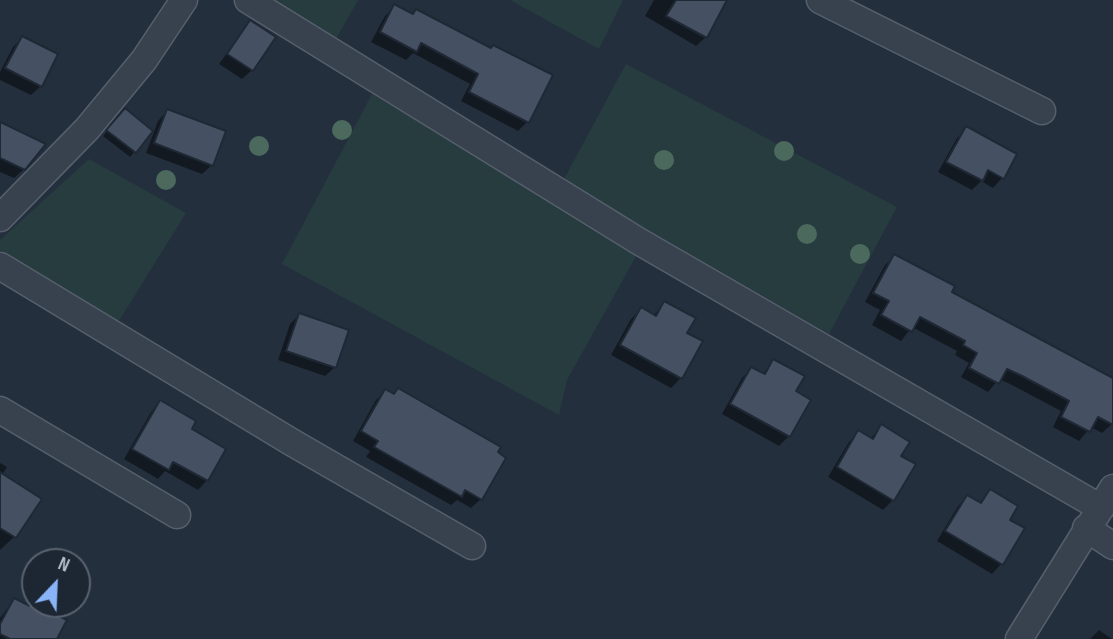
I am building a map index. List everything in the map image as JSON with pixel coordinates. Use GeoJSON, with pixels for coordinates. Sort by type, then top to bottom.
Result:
{"type":"FeatureCollection","features":[{"type":"Feature","properties":{"kind":"street"},"geometry":{"type":"LineString","coordinates":[[0,218],[87,129],[144,60],[184,0]]}},
{"type":"Feature","properties":{"kind":"street"},"geometry":{"type":"LineString","coordinates":[[248,0],[640,242],[1100,508],[1113,546]]}},
{"type":"Feature","properties":{"kind":"street"},"geometry":{"type":"LineString","coordinates":[[820,0],[1042,111]]}},
{"type":"Feature","properties":{"kind":"street"},"geometry":{"type":"LineString","coordinates":[[0,266],[293,443],[472,546]]}},
{"type":"Feature","properties":{"kind":"street"},"geometry":{"type":"LineString","coordinates":[[0,410],[177,515]]}},
{"type":"Feature","properties":{"kind":"street"},"geometry":{"type":"LineString","coordinates":[[1019,639],[1100,508]]}},
{"type":"Feature","properties":{"kind":"green space"},"geometry":{"type":"Polygon","coordinates":[[[267,0],[358,0],[335,41],[267,0]]]}},
{"type":"Feature","properties":{"kind":"green space"},"geometry":{"type":"Polygon","coordinates":[[[510,0],[623,0],[599,49],[510,0]]]}},
{"type":"Feature","properties":{"kind":"green space"},"geometry":{"type":"Polygon","coordinates":[[[626,64],[897,207],[829,334],[563,181],[626,64]]]}},
{"type":"Feature","properties":{"kind":"green space"},"geometry":{"type":"Polygon","coordinates":[[[372,94],[639,251],[567,380],[559,415],[282,264],[372,94]]]}},
{"type":"Feature","properties":{"kind":"green space"},"geometry":{"type":"Polygon","coordinates":[[[89,159],[186,213],[117,324],[0,250],[0,240],[89,159]]]}},
{"type":"Feature","properties":{"kind":"building"},"geometry":{"type":"Polygon","coordinates":[[[676,0],[727,0],[707,38],[666,16],[676,0]]]}},
{"type":"Feature","properties":{"kind":"building"},"geometry":{"type":"Polygon","coordinates":[[[394,4],[413,14],[416,9],[491,48],[493,45],[553,75],[529,123],[469,92],[478,74],[421,43],[417,52],[380,32],[394,4]]]}},
{"type":"Feature","properties":{"kind":"building"},"geometry":{"type":"Polygon","coordinates":[[[250,20],[276,37],[253,71],[227,54],[250,20]]]}},
{"type":"Feature","properties":{"kind":"building"},"geometry":{"type":"Polygon","coordinates":[[[22,36],[58,54],[42,87],[5,68],[22,36]]]}},
{"type":"Feature","properties":{"kind":"building"},"geometry":{"type":"Polygon","coordinates":[[[125,108],[153,131],[136,153],[106,130],[125,108]]]}},
{"type":"Feature","properties":{"kind":"building"},"geometry":{"type":"Polygon","coordinates":[[[167,109],[226,131],[213,166],[154,143],[167,109]]]}},
{"type":"Feature","properties":{"kind":"building"},"geometry":{"type":"Polygon","coordinates":[[[0,122],[46,144],[25,170],[0,158],[0,122]]]}},
{"type":"Feature","properties":{"kind":"building"},"geometry":{"type":"Polygon","coordinates":[[[966,126],[1017,154],[1004,179],[988,170],[983,181],[946,162],[966,126]]]}},
{"type":"Feature","properties":{"kind":"building"},"geometry":{"type":"Polygon","coordinates":[[[894,254],[955,286],[952,292],[1113,378],[1113,425],[1098,417],[1090,432],[1061,417],[1069,401],[1022,376],[1007,369],[999,384],[969,368],[977,353],[963,345],[965,341],[920,317],[912,332],[881,315],[889,301],[873,293],[894,254]]]}},
{"type":"Feature","properties":{"kind":"building"},"geometry":{"type":"Polygon","coordinates":[[[664,301],[696,318],[687,333],[703,341],[682,379],[620,345],[641,307],[656,316],[664,301]]]}},
{"type":"Feature","properties":{"kind":"building"},"geometry":{"type":"Polygon","coordinates":[[[299,313],[349,330],[336,368],[286,351],[299,313]]]}},
{"type":"Feature","properties":{"kind":"building"},"geometry":{"type":"Polygon","coordinates":[[[773,359],[805,376],[796,391],[811,400],[790,437],[730,404],[751,367],[765,374],[773,359]]]}},
{"type":"Feature","properties":{"kind":"building"},"geometry":{"type":"Polygon","coordinates":[[[398,388],[501,447],[498,452],[506,458],[482,500],[465,490],[462,497],[374,447],[378,441],[361,431],[385,389],[394,394],[398,388]]]}},
{"type":"Feature","properties":{"kind":"building"},"geometry":{"type":"Polygon","coordinates":[[[160,400],[196,421],[192,429],[226,449],[208,481],[173,462],[169,470],[132,449],[160,400]]]}},
{"type":"Feature","properties":{"kind":"building"},"geometry":{"type":"Polygon","coordinates":[[[881,424],[910,442],[901,456],[916,464],[894,501],[837,467],[858,430],[873,439],[881,424]]]}},
{"type":"Feature","properties":{"kind":"building"},"geometry":{"type":"Polygon","coordinates":[[[0,472],[42,499],[16,538],[0,528],[0,472]]]}},
{"type":"Feature","properties":{"kind":"building"},"geometry":{"type":"Polygon","coordinates":[[[990,489],[1018,506],[1010,520],[1025,528],[1003,565],[945,531],[967,495],[981,503],[990,489]]]}},
{"type":"Feature","properties":{"kind":"building"},"geometry":{"type":"Polygon","coordinates":[[[14,598],[21,602],[21,618],[67,620],[57,639],[10,639],[0,634],[0,624],[14,598]]]}}]}
